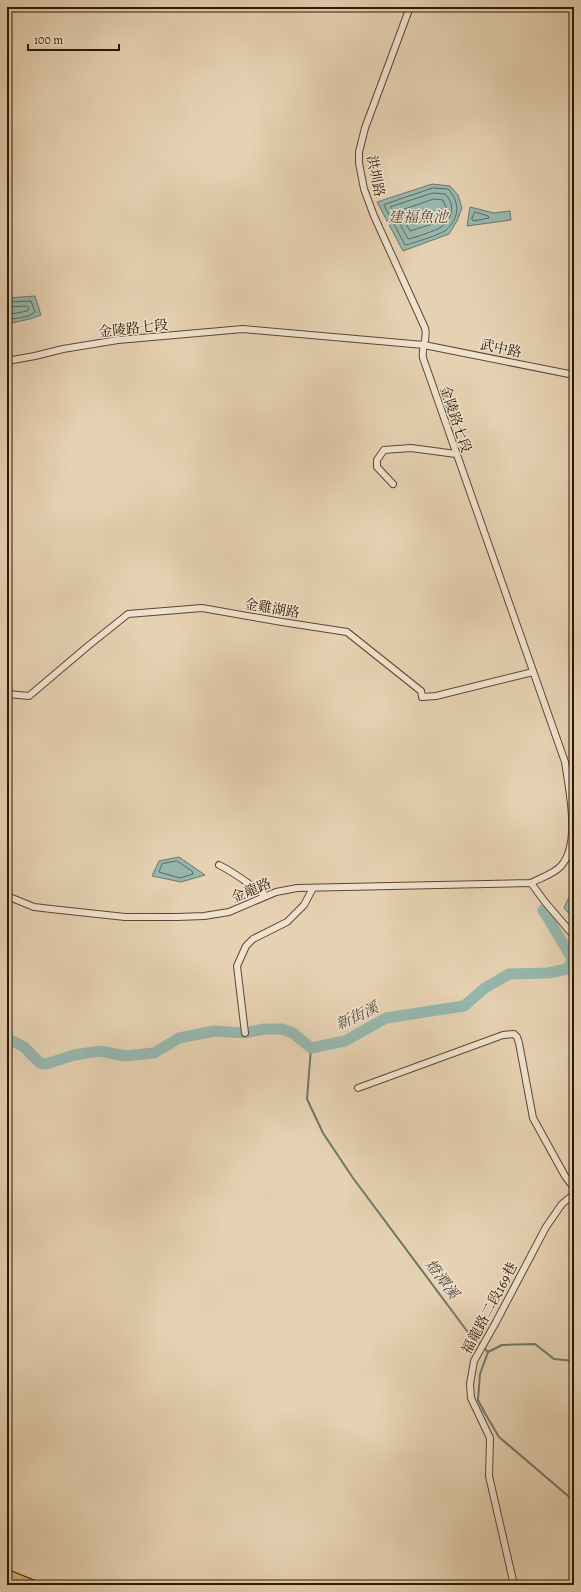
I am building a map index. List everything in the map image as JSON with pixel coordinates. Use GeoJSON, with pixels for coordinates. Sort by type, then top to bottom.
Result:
{"type":"FeatureCollection","features":[{"type":"Feature","properties":{"kind":"main road"},"geometry":{"type":"LineString","coordinates":[[7,1574],[34,1585]]}},
{"type":"Feature","properties":{"kind":"street","name":"洪圳路"},"geometry":{"type":"LineString","coordinates":[[410,7],[365,128],[359,152],[359,164],[364,189],[374,216],[425,328],[426,334],[424,345]]}},
{"type":"Feature","properties":{"kind":"street","name":"金陵路七段"},"geometry":{"type":"LineString","coordinates":[[7,361],[63,349],[118,340],[243,330],[424,345],[422,352],[423,358],[565,762],[571,808],[572,830],[570,848],[560,867],[531,882]]}},
{"type":"Feature","properties":{"kind":"street","name":"武中路"},"geometry":{"type":"LineString","coordinates":[[424,345],[574,375]]}},
{"type":"Feature","properties":{"kind":"street"},"geometry":{"type":"LineString","coordinates":[[393,484],[377,467],[377,460],[384,450],[411,448],[456,454]]}},
{"type":"Feature","properties":{"kind":"street","name":"金雞湖路"},"geometry":{"type":"LineString","coordinates":[[7,694],[29,696],[128,614],[202,608],[347,632],[421,691],[422,697],[436,696],[533,672]]}},
{"type":"Feature","properties":{"kind":"street"},"geometry":{"type":"LineString","coordinates":[[219,865],[234,872],[266,896]]}},
{"type":"Feature","properties":{"kind":"street"},"geometry":{"type":"LineString","coordinates":[[531,882],[550,908],[574,936]]}},
{"type":"Feature","properties":{"kind":"street","name":"金龍路"},"geometry":{"type":"LineString","coordinates":[[7,896],[34,907],[125,917],[184,917],[229,912],[276,892],[296,888],[531,882]]}},
{"type":"Feature","properties":{"kind":"street"},"geometry":{"type":"LineString","coordinates":[[245,1033],[237,966],[246,946],[253,939],[287,922],[304,905],[313,888]]}},
{"type":"Feature","properties":{"kind":"street"},"geometry":{"type":"LineString","coordinates":[[358,1088],[503,1035],[514,1034],[519,1042],[533,1118],[565,1176],[574,1188]]}},
{"type":"Feature","properties":{"kind":"street","name":"福龍路二段169巷"},"geometry":{"type":"LineString","coordinates":[[514,1585],[489,1476],[490,1438],[470,1398],[470,1384],[474,1361],[479,1349],[485,1341],[546,1227],[562,1204],[574,1194]]}},
{"type":"Feature","properties":{"kind":"water","name":"建福魚池"},"geometry":{"type":"Polygon","coordinates":[[[432,184],[450,186],[458,195],[462,208],[457,221],[449,234],[403,251],[377,202],[432,184]]]}},
{"type":"Feature","properties":{"kind":"water"},"geometry":{"type":"Polygon","coordinates":[[[470,207],[494,213],[510,211],[511,220],[467,226],[470,207]]]}},
{"type":"Feature","properties":{"kind":"water"},"geometry":{"type":"Polygon","coordinates":[[[35,296],[41,315],[7,324],[7,298],[35,296]]]}},
{"type":"Feature","properties":{"kind":"water"},"geometry":{"type":"Polygon","coordinates":[[[179,857],[205,875],[181,882],[152,876],[159,861],[179,857]]]}},
{"type":"Feature","properties":{"kind":"water"},"geometry":{"type":"Polygon","coordinates":[[[574,896],[574,919],[564,908],[568,899],[574,896]]]}},
{"type":"Feature","properties":{"kind":"waterway","name":"新街溪"},"geometry":{"type":"LineString","coordinates":[[7,1038],[24,1047],[40,1063],[46,1064],[74,1055],[100,1051],[125,1056],[154,1053],[179,1038],[214,1031],[245,1033],[264,1029],[282,1029],[293,1033],[311,1048],[345,1041],[386,1018],[464,1006],[485,988],[509,974],[548,973],[567,969],[573,960],[543,910]]}},
{"type":"Feature","properties":{"kind":"waterway","name":"燈潭溪"},"geometry":{"type":"LineString","coordinates":[[311,1048],[307,1099],[323,1133],[353,1178],[467,1331],[488,1352],[480,1374],[478,1400],[486,1415],[499,1437],[574,1501]]}},
{"type":"Feature","properties":{"kind":"waterway"},"geometry":{"type":"LineString","coordinates":[[488,1352],[502,1345],[535,1344],[554,1359],[574,1361]]}}]}
